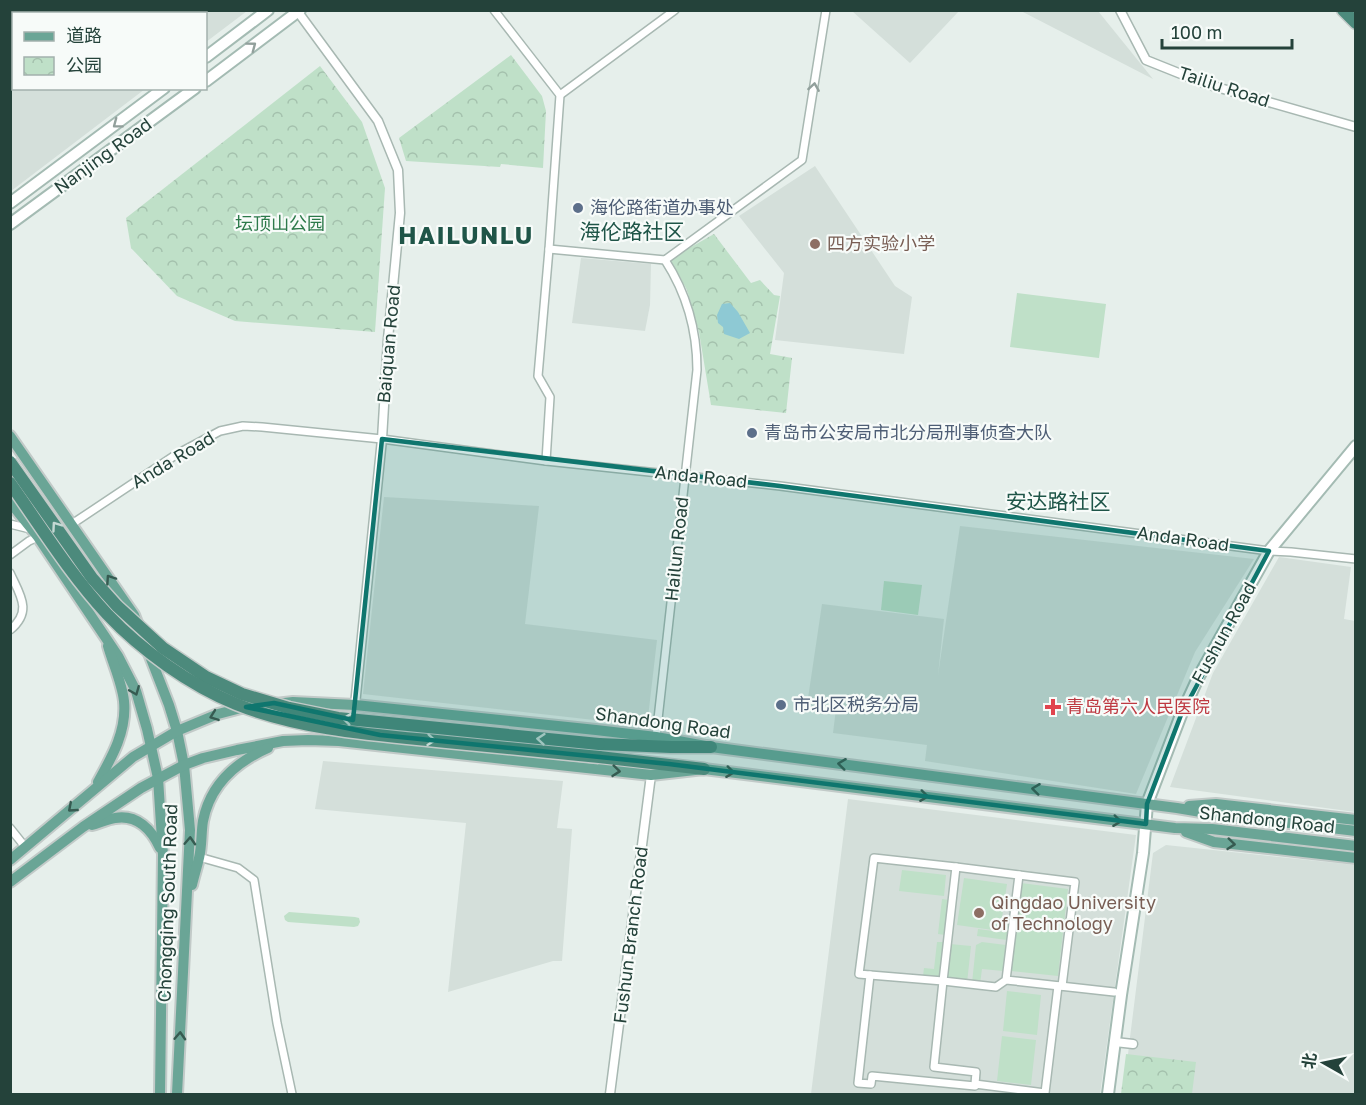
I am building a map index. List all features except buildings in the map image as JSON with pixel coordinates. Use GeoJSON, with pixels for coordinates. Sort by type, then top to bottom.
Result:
{"type":"FeatureCollection","features":[{"type":"Feature","properties":{"kind":"highway"},"geometry":{"type":"LineString","coordinates":[[1343,10],[1356,23]]}},
{"type":"Feature","properties":{"kind":"highway"},"geometry":{"type":"LineString","coordinates":[[10,462],[92,578],[117,606],[163,648],[207,677],[252,697],[289,708],[338,718],[599,751],[704,769]]}},
{"type":"Feature","properties":{"kind":"highway"},"geometry":{"type":"LineString","coordinates":[[10,483],[82,585],[108,615],[159,659],[201,687],[238,704],[284,719],[380,735],[599,751],[711,747]]}},
{"type":"Feature","properties":{"kind":"main road"},"geometry":{"type":"LineString","coordinates":[[207,56],[268,10]]}},
{"type":"Feature","properties":{"kind":"main road"},"geometry":{"type":"LineString","coordinates":[[207,80],[299,11]]}},
{"type":"Feature","properties":{"kind":"main road","name":"Nanjing Road"},"geometry":{"type":"LineString","coordinates":[[10,203],[161,90]]}},
{"type":"Feature","properties":{"kind":"main road","name":"Nanjing Road"},"geometry":{"type":"LineString","coordinates":[[10,224],[192,90]]}},
{"type":"Feature","properties":{"kind":"main road","name":"Chongqing South Road"},"geometry":{"type":"LineString","coordinates":[[10,436],[134,615],[177,731],[184,765],[190,830],[177,1095]]}},
{"type":"Feature","properties":{"kind":"main road","name":"Fushun Road"},"geometry":{"type":"LineString","coordinates":[[1108,1095],[1115,1042],[1118,992],[1143,853],[1147,804],[1181,715],[1198,678],[1269,551],[1356,446]]}},
{"type":"Feature","properties":{"kind":"main road","name":"Chongqing South Road"},"geometry":{"type":"LineString","coordinates":[[10,502],[35,533],[118,656],[136,691],[151,746],[158,778],[163,855],[160,1095]]}},
{"type":"Feature","properties":{"kind":"main road"},"geometry":{"type":"LineString","coordinates":[[134,615],[158,649],[198,680],[258,700],[293,702]]}},
{"type":"Feature","properties":{"kind":"main road"},"geometry":{"type":"LineString","coordinates":[[94,789],[117,744],[124,714],[122,689],[103,632]]}},
{"type":"Feature","properties":{"kind":"main road","name":"Shandong Road"},"geometry":{"type":"LineString","coordinates":[[10,860],[133,757],[177,731],[218,714],[241,708],[293,702],[355,705],[656,737],[711,747],[1356,831]]}},
{"type":"Feature","properties":{"kind":"main road","name":"Shandong Road"},"geometry":{"type":"LineString","coordinates":[[10,882],[82,827],[158,778],[184,765],[237,750],[283,741],[308,740],[339,741],[651,775],[704,769],[1175,828],[1212,829],[1356,846]]}},
{"type":"Feature","properties":{"kind":"main road"},"geometry":{"type":"LineString","coordinates":[[186,906],[199,857],[204,820],[216,788],[224,778],[248,758],[283,741]]}},
{"type":"Feature","properties":{"kind":"main road","name":"Shandong Road"},"geometry":{"type":"LineString","coordinates":[[1177,807],[1216,804],[1356,820]]}},
{"type":"Feature","properties":{"kind":"main road"},"geometry":{"type":"LineString","coordinates":[[82,827],[115,818],[130,818],[148,828],[163,855]]}},
{"type":"Feature","properties":{"kind":"main road","name":"Shandong Road"},"geometry":{"type":"LineString","coordinates":[[1175,828],[1214,842],[1356,858]]}},
{"type":"Feature","properties":{"kind":"street"},"geometry":{"type":"LineString","coordinates":[[494,10],[560,95],[538,376],[550,397],[546,461]]}},
{"type":"Feature","properties":{"kind":"street"},"geometry":{"type":"LineString","coordinates":[[560,95],[675,10]]}},
{"type":"Feature","properties":{"kind":"street"},"geometry":{"type":"LineString","coordinates":[[549,249],[665,260],[802,160],[826,10]]}},
{"type":"Feature","properties":{"kind":"street","name":"Tailiu Road"},"geometry":{"type":"LineString","coordinates":[[1120,10],[1146,60],[1206,84],[1356,127]]}},
{"type":"Feature","properties":{"kind":"street","name":"Baiquan Road"},"geometry":{"type":"LineString","coordinates":[[299,11],[378,121],[398,170],[400,213],[388,339],[382,440],[355,705]]}},
{"type":"Feature","properties":{"kind":"street","name":"Hailun Road"},"geometry":{"type":"LineString","coordinates":[[656,737],[697,370],[691,315],[682,290],[665,260]]}},
{"type":"Feature","properties":{"kind":"street","name":"Anda Road"},"geometry":{"type":"LineString","coordinates":[[72,524],[177,454],[220,431],[243,426],[804,489],[1269,551],[1356,560]]}},
{"type":"Feature","properties":{"kind":"street"},"geometry":{"type":"LineString","coordinates":[[10,524],[35,533],[29,541],[10,555]]}},
{"type":"Feature","properties":{"kind":"street"},"geometry":{"type":"LineString","coordinates":[[10,573],[23,601],[24,610],[18,624],[10,630]]}},
{"type":"Feature","properties":{"kind":"street","name":"Fushun Branch Road"},"geometry":{"type":"LineString","coordinates":[[610,1095],[651,775]]}},
{"type":"Feature","properties":{"kind":"street"},"geometry":{"type":"LineString","coordinates":[[10,828],[26,848]]}},
{"type":"Feature","properties":{"kind":"street"},"geometry":{"type":"LineString","coordinates":[[199,857],[238,868],[254,880],[277,1023],[292,1095]]}},
{"type":"Feature","properties":{"kind":"street"},"geometry":{"type":"LineString","coordinates":[[870,975],[858,1083],[871,1084],[872,1076],[1045,1093],[1060,986],[1075,882],[874,858],[859,974],[943,981],[996,987],[1006,980],[1060,986],[1118,992]]}},
{"type":"Feature","properties":{"kind":"street"},"geometry":{"type":"LineString","coordinates":[[956,867],[934,1067],[976,1072],[974,1095]]}},
{"type":"Feature","properties":{"kind":"street"},"geometry":{"type":"LineString","coordinates":[[1006,980],[1019,875]]}},
{"type":"Feature","properties":{"kind":"street"},"geometry":{"type":"LineString","coordinates":[[1115,1042],[1133,1044]]}},
{"type":"Feature","properties":{"kind":"highlighted area"},"geometry":{"type":"Polygon","coordinates":[[[382,439],[780,486],[1269,551],[1181,715],[1147,804],[1146,824],[669,764],[380,735],[246,707],[274,703],[353,720],[382,439]]]}},
{"type":"Feature","properties":{"kind":"shaded area"},"geometry":{"type":"Polygon","coordinates":[[[11,10],[247,10],[207,41],[207,12],[12,12],[12,90],[144,90],[11,191],[11,10]]]}},
{"type":"Feature","properties":{"kind":"shaded area"},"geometry":{"type":"Polygon","coordinates":[[[852,11],[959,11],[910,63],[852,11]]]}},
{"type":"Feature","properties":{"kind":"shaded area"},"geometry":{"type":"Polygon","coordinates":[[[1021,11],[1098,11],[1153,79],[1021,11]]]}},
{"type":"Feature","properties":{"kind":"shaded area","name":"四方实验小学"},"geometry":{"type":"Polygon","coordinates":[[[815,166],[895,286],[912,297],[904,354],[775,340],[784,273],[739,216],[815,166]]]}},
{"type":"Feature","properties":{"kind":"shaded area"},"geometry":{"type":"Polygon","coordinates":[[[581,258],[651,264],[650,305],[645,331],[572,323],[581,258]]]}},
{"type":"Feature","properties":{"kind":"shaded area"},"geometry":{"type":"Polygon","coordinates":[[[384,497],[539,506],[525,624],[657,640],[647,726],[363,694],[384,497]]]}},
{"type":"Feature","properties":{"kind":"shaded area","name":"青岛第六人民医院"},"geometry":{"type":"Polygon","coordinates":[[[960,526],[1254,559],[1195,652],[1136,794],[925,761],[927,745],[833,733],[836,709],[807,705],[822,604],[944,619],[938,675],[960,526]]]}},
{"type":"Feature","properties":{"kind":"shaded area"},"geometry":{"type":"Polygon","coordinates":[[[1279,557],[1351,567],[1344,619],[1355,621],[1355,812],[1170,787],[1213,673],[1279,557]]]}},
{"type":"Feature","properties":{"kind":"shaded area"},"geometry":{"type":"Polygon","coordinates":[[[323,761],[563,781],[557,828],[572,829],[562,961],[553,961],[448,992],[466,823],[315,809],[323,761]]]}},
{"type":"Feature","properties":{"kind":"shaded area","name":"Qingdao University of Technology"},"geometry":{"type":"Polygon","coordinates":[[[848,799],[1136,835],[1100,1094],[811,1094],[848,799]]]}},
{"type":"Feature","properties":{"kind":"shaded area","name":"Qingdao University of Technology"},"geometry":{"type":"Polygon","coordinates":[[[1166,845],[1355,865],[1355,1094],[1123,1094],[1153,853],[1166,845]]]}},
{"type":"Feature","properties":{"kind":"green space"},"geometry":{"type":"Polygon","coordinates":[[[511,55],[542,96],[546,111],[543,168],[501,164],[500,167],[406,161],[399,138],[511,55]]]}},
{"type":"Feature","properties":{"kind":"green space","name":"坛顶山公园"},"geometry":{"type":"Polygon","coordinates":[[[320,66],[362,122],[385,188],[375,332],[235,321],[177,296],[131,248],[126,218],[320,66]]]}},
{"type":"Feature","properties":{"kind":"green space"},"geometry":{"type":"Polygon","coordinates":[[[714,234],[751,283],[760,280],[774,295],[780,296],[770,354],[792,358],[786,413],[711,405],[699,332],[687,290],[670,259],[714,234]]]}},
{"type":"Feature","properties":{"kind":"green space"},"geometry":{"type":"Polygon","coordinates":[[[1017,293],[1106,304],[1099,358],[1010,347],[1017,293]]]}},
{"type":"Feature","properties":{"kind":"green space"},"geometry":{"type":"Polygon","coordinates":[[[884,581],[922,585],[918,615],[881,610],[884,581]]]}},
{"type":"Feature","properties":{"kind":"green space"},"geometry":{"type":"Polygon","coordinates":[[[902,870],[946,875],[944,896],[899,891],[902,870]]]}},
{"type":"Feature","properties":{"kind":"green space"},"geometry":{"type":"Polygon","coordinates":[[[964,878],[1007,884],[1000,931],[957,925],[964,878]]]}},
{"type":"Feature","properties":{"kind":"green space"},"geometry":{"type":"Polygon","coordinates":[[[1021,883],[1068,889],[1058,976],[1011,971],[1021,883]]]}},
{"type":"Feature","properties":{"kind":"green space"},"geometry":{"type":"Polygon","coordinates":[[[942,899],[949,900],[945,935],[938,934],[942,899]]]}},
{"type":"Feature","properties":{"kind":"green space"},"geometry":{"type":"Polygon","coordinates":[[[289,912],[355,917],[359,918],[360,922],[354,927],[288,922],[284,916],[289,912]]]}},
{"type":"Feature","properties":{"kind":"green space"},"geometry":{"type":"Polygon","coordinates":[[[1003,920],[1009,921],[1007,940],[977,936],[978,929],[1001,932],[1003,920]]]}},
{"type":"Feature","properties":{"kind":"green space"},"geometry":{"type":"Polygon","coordinates":[[[937,942],[944,942],[940,978],[923,976],[924,968],[934,969],[937,942]]]}},
{"type":"Feature","properties":{"kind":"green space"},"geometry":{"type":"Polygon","coordinates":[[[982,942],[1006,945],[1003,971],[982,969],[980,984],[972,983],[976,945],[982,942]]]}},
{"type":"Feature","properties":{"kind":"green space"},"geometry":{"type":"Polygon","coordinates":[[[950,944],[971,946],[967,983],[946,981],[950,944]]]}},
{"type":"Feature","properties":{"kind":"green space"},"geometry":{"type":"Polygon","coordinates":[[[1007,991],[1041,995],[1037,1035],[1003,1031],[1007,991]]]}},
{"type":"Feature","properties":{"kind":"green space"},"geometry":{"type":"Polygon","coordinates":[[[1002,1036],[1036,1040],[1031,1085],[997,1081],[1002,1036]]]}},
{"type":"Feature","properties":{"kind":"green space"},"geometry":{"type":"Polygon","coordinates":[[[1126,1054],[1196,1062],[1192,1094],[1121,1094],[1126,1054]]]}},
{"type":"Feature","properties":{"kind":"water"},"geometry":{"type":"Polygon","coordinates":[[[730,303],[750,333],[739,339],[724,334],[723,327],[718,323],[717,315],[722,304],[730,303]]]}},
{"type":"Feature","properties":{"kind":"place","name":"海伦路街道办事处"},"geometry":{"type":"Point","coordinates":[578,208]}},
{"type":"Feature","properties":{"kind":"place","name":"四方实验小学"},"geometry":{"type":"Point","coordinates":[815,244]}},
{"type":"Feature","properties":{"kind":"place","name":"青岛市公安局市北分局刑事侦查大队"},"geometry":{"type":"Point","coordinates":[752,433]}},
{"type":"Feature","properties":{"kind":"place","name":"市北区税务分局"},"geometry":{"type":"Point","coordinates":[781,705]}},
{"type":"Feature","properties":{"kind":"place","name":"青岛第六人民医院"},"geometry":{"type":"Point","coordinates":[1053,707]}},
{"type":"Feature","properties":{"kind":"place","name":"Qingdao University of Technology"},"geometry":{"type":"Point","coordinates":[979,913]}},
{"type":"Feature","properties":{"kind":"district","name":"海伦路社区"},"geometry":{"type":"Point","coordinates":[632,232]}},
{"type":"Feature","properties":{"kind":"district","name":"HAILUNLU"},"geometry":{"type":"Point","coordinates":[466,236]}},
{"type":"Feature","properties":{"kind":"district","name":"安达路社区"},"geometry":{"type":"Point","coordinates":[1058,502]}}]}
